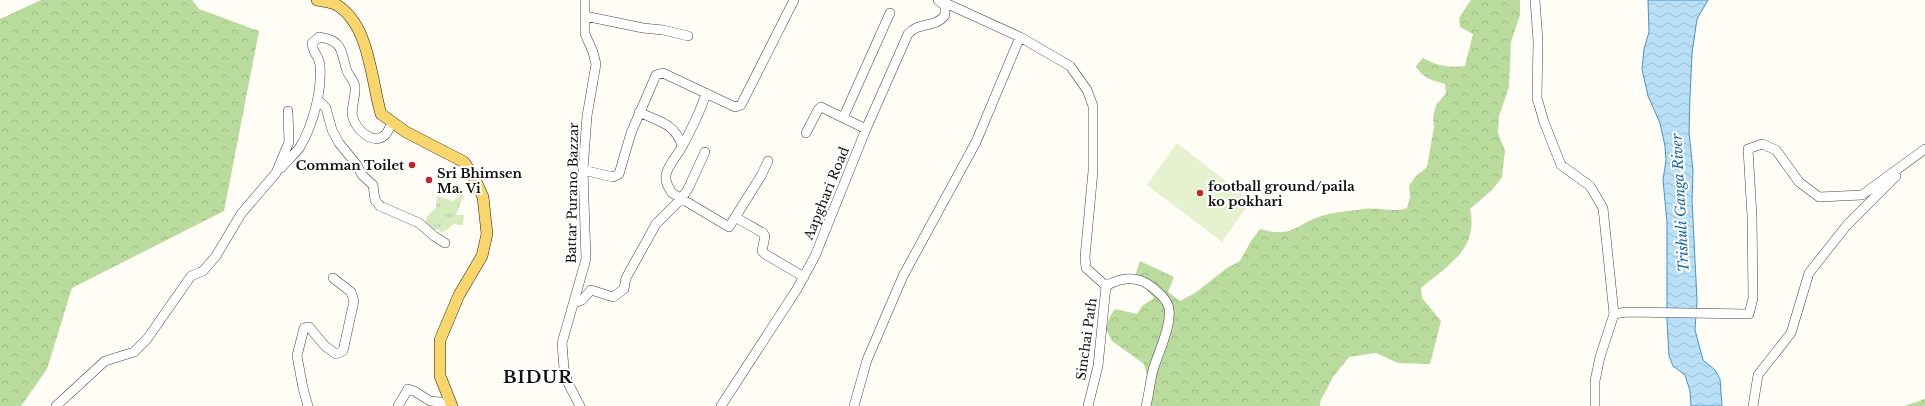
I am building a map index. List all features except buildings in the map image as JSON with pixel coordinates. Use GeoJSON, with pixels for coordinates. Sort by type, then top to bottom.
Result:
{"type":"FeatureCollection","features":[{"type":"Feature","properties":{"kind":"main road"},"geometry":{"type":"LineString","coordinates":[[317,0],[335,4],[356,24],[374,76],[381,114],[392,123],[464,162],[474,177],[483,197],[486,234],[482,256],[459,295],[440,340],[440,376],[450,405]]}},
{"type":"Feature","properties":{"kind":"street","name":"Battar Purano Bazzar"},"geometry":{"type":"LineString","coordinates":[[580,406],[568,384],[562,359],[562,343],[586,259],[583,170],[587,116],[596,64],[594,52],[585,34],[585,0]]}},
{"type":"Feature","properties":{"kind":"street"},"geometry":{"type":"LineString","coordinates":[[583,170],[616,176],[639,112],[656,75],[663,73],[735,107],[741,105],[794,0]]}},
{"type":"Feature","properties":{"kind":"street"},"geometry":{"type":"LineString","coordinates":[[939,0],[1020,36],[1070,66],[1087,90],[1093,106],[1092,190],[1085,257],[1086,268],[1106,286]]}},
{"type":"Feature","properties":{"kind":"street","name":"Aapghari Road"},"geometry":{"type":"LineString","coordinates":[[721,406],[804,277],[815,256],[866,129],[908,34],[916,26],[937,23],[945,15],[945,6],[939,0]]}},
{"type":"Feature","properties":{"kind":"street"},"geometry":{"type":"LineString","coordinates":[[1535,0],[1538,40],[1536,98],[1561,165],[1590,186],[1603,208],[1614,314],[1600,357],[1595,381],[1595,406]]}},
{"type":"Feature","properties":{"kind":"street"},"geometry":{"type":"LineString","coordinates":[[843,118],[890,13]]}},
{"type":"Feature","properties":{"kind":"street"},"geometry":{"type":"LineString","coordinates":[[585,16],[688,36]]}},
{"type":"Feature","properties":{"kind":"street"},"geometry":{"type":"LineString","coordinates":[[56,406],[105,361],[134,352],[147,339],[191,276],[203,271],[216,256],[241,214],[299,147],[312,122],[318,100],[320,66],[319,60],[312,51],[312,43],[319,36],[333,39],[341,49],[347,72],[355,86],[353,117],[358,127],[367,137],[377,139],[385,135],[392,123]]}},
{"type":"Feature","properties":{"kind":"street"},"geometry":{"type":"LineString","coordinates":[[854,406],[867,360],[903,276],[976,142],[1020,36]]}},
{"type":"Feature","properties":{"kind":"street"},"geometry":{"type":"LineString","coordinates":[[706,93],[701,111],[668,168],[666,176],[667,184],[672,192],[681,199],[729,227],[761,176],[768,161]]}},
{"type":"Feature","properties":{"kind":"street"},"geometry":{"type":"LineString","coordinates":[[318,100],[326,108],[332,130],[340,143],[358,165],[362,176],[373,185],[375,200],[380,206],[420,223],[434,236],[446,243]]}},
{"type":"Feature","properties":{"kind":"street"},"geometry":{"type":"LineString","coordinates":[[806,133],[821,107],[866,129]]}},
{"type":"Feature","properties":{"kind":"street"},"geometry":{"type":"LineString","coordinates":[[276,173],[289,142],[288,111]]}},
{"type":"Feature","properties":{"kind":"street"},"geometry":{"type":"LineString","coordinates":[[639,112],[669,126],[679,135],[682,146]]}},
{"type":"Feature","properties":{"kind":"street"},"geometry":{"type":"LineString","coordinates":[[1614,314],[1627,312],[1749,314],[1753,298],[1752,216],[1748,149],[1762,144],[1776,150],[1799,182],[1819,197],[1862,195],[1925,149]]}},
{"type":"Feature","properties":{"kind":"street"},"geometry":{"type":"LineString","coordinates":[[574,303],[582,300],[591,290],[613,297],[624,289],[626,278],[656,224],[681,199],[705,152]]}},
{"type":"Feature","properties":{"kind":"street"},"geometry":{"type":"LineString","coordinates":[[1753,406],[1758,374],[1791,333],[1809,273],[1847,225],[1916,156]]}},
{"type":"Feature","properties":{"kind":"street"},"geometry":{"type":"LineString","coordinates":[[735,217],[766,236],[762,251],[765,254],[804,277]]}},
{"type":"Feature","properties":{"kind":"street"},"geometry":{"type":"LineString","coordinates":[[310,404],[297,356],[304,328],[309,327],[325,346],[336,354],[343,351],[354,301],[351,292],[333,278]]}},
{"type":"Feature","properties":{"kind":"street","name":"Sinchai Path"},"geometry":{"type":"LineString","coordinates":[[1088,406],[1098,366],[1106,286],[1115,280],[1128,278],[1144,282],[1165,300],[1169,306],[1170,319],[1153,371],[1146,406]]}},
{"type":"Feature","properties":{"kind":"street"},"geometry":{"type":"LineString","coordinates":[[398,406],[408,389],[414,390],[430,401],[450,405]]}},
{"type":"Feature","properties":{"kind":"green space"},"geometry":{"type":"Polygon","coordinates":[[[41,0],[192,0],[199,9],[259,31],[224,211],[72,288],[47,369],[21,406],[0,406],[0,19],[41,0]]]}},
{"type":"Feature","properties":{"kind":"green space"},"geometry":{"type":"Polygon","coordinates":[[[1471,0],[1520,0],[1520,15],[1511,42],[1509,87],[1499,116],[1498,133],[1505,151],[1502,177],[1493,189],[1470,209],[1472,223],[1466,246],[1451,263],[1421,288],[1422,298],[1441,321],[1430,364],[1398,363],[1376,353],[1349,357],[1333,377],[1320,402],[1320,406],[1143,406],[1149,383],[1144,364],[1112,341],[1106,329],[1110,316],[1115,309],[1137,314],[1142,306],[1154,298],[1135,276],[1140,261],[1174,277],[1168,292],[1180,301],[1195,293],[1227,268],[1240,261],[1251,241],[1260,229],[1280,232],[1292,230],[1321,216],[1331,214],[1370,209],[1396,210],[1407,208],[1410,197],[1409,186],[1415,177],[1427,167],[1434,127],[1433,117],[1436,105],[1446,93],[1445,84],[1424,76],[1416,66],[1423,58],[1443,66],[1465,66],[1473,34],[1460,27],[1459,18],[1471,0]]]}},
{"type":"Feature","properties":{"kind":"green space","name":"football ground/paila ko pokhari"},"geometry":{"type":"Polygon","coordinates":[[[1177,143],[1251,201],[1222,242],[1147,185],[1177,143]]]}},
{"type":"Feature","properties":{"kind":"green space"},"geometry":{"type":"Polygon","coordinates":[[[464,193],[456,213],[457,215],[464,215],[463,225],[453,224],[441,233],[438,229],[433,231],[431,227],[427,227],[426,221],[429,214],[436,208],[437,196],[453,201],[464,193]]]}},
{"type":"Feature","properties":{"kind":"green space"},"geometry":{"type":"Polygon","coordinates":[[[1925,399],[1925,406],[1904,406],[1925,399]]]}},
{"type":"Feature","properties":{"kind":"water","name":"Trishuli Ganga River"},"geometry":{"type":"Polygon","coordinates":[[[1648,0],[1708,0],[1697,19],[1692,53],[1690,97],[1689,132],[1693,171],[1692,200],[1697,300],[1695,330],[1703,360],[1715,370],[1720,379],[1722,406],[1691,406],[1690,391],[1685,375],[1673,366],[1669,356],[1667,321],[1667,222],[1663,180],[1666,160],[1665,146],[1660,123],[1648,96],[1642,69],[1644,49],[1649,32],[1648,0]]]}},
{"type":"Feature","properties":{"kind":"place","name":"Comman Toilet"},"geometry":{"type":"Point","coordinates":[412,165]}},
{"type":"Feature","properties":{"kind":"place","name":"Sri Bhimsen Ma. Vi"},"geometry":{"type":"Point","coordinates":[429,180]}},
{"type":"Feature","properties":{"kind":"place","name":"football ground/paila ko pokhari"},"geometry":{"type":"Point","coordinates":[1200,193]}},
{"type":"Feature","properties":{"kind":"district","name":"BIDUR"},"geometry":{"type":"Point","coordinates":[538,377]}}]}
